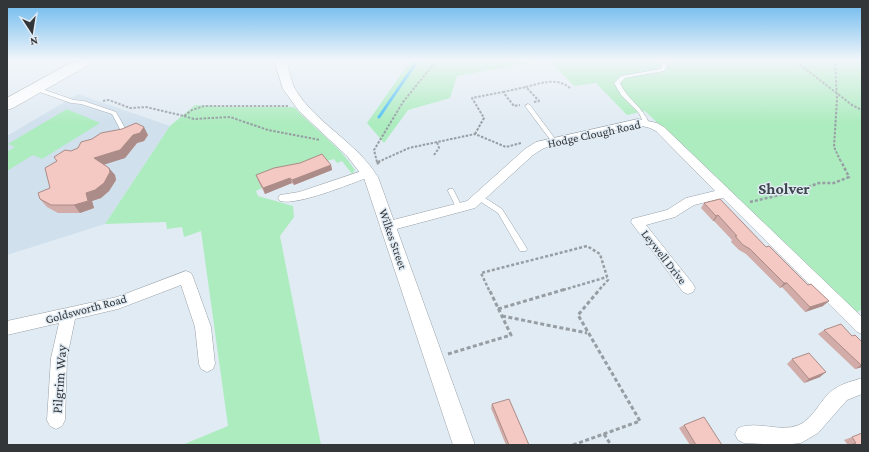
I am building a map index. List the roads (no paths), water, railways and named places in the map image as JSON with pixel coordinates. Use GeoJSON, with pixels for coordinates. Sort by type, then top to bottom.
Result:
{"type":"FeatureCollection","features":[{"type":"Feature","properties":{"kind":"main road"},"geometry":{"type":"LineString","coordinates":[[7,105],[50,81]]}},
{"type":"Feature","properties":{"kind":"street","name":"Wilkes Street"},"geometry":{"type":"LineString","coordinates":[[286,81],[289,90],[301,105],[337,138],[368,173],[389,226],[464,445]]}},
{"type":"Feature","properties":{"kind":"street","name":"Hodge Clough Road"},"geometry":{"type":"LineString","coordinates":[[389,226],[472,205],[529,152],[554,140],[638,122],[646,123],[660,130],[862,327]]}},
{"type":"Feature","properties":{"kind":"street"},"geometry":{"type":"LineString","coordinates":[[284,198],[300,196],[368,173]]}},
{"type":"Feature","properties":{"kind":"street","name":"Leywell Drive"},"geometry":{"type":"LineString","coordinates":[[688,288],[637,222],[671,214],[690,201],[724,193]]}},
{"type":"Feature","properties":{"kind":"street","name":"Goldsworth Road"},"geometry":{"type":"LineString","coordinates":[[7,328],[118,302],[186,277],[201,320],[207,364]]}},
{"type":"Feature","properties":{"kind":"street","name":"Pilgrim Way"},"geometry":{"type":"LineString","coordinates":[[56,420],[59,358],[68,314]]}},
{"type":"Feature","properties":{"kind":"street"},"geometry":{"type":"LineString","coordinates":[[744,434],[782,436],[801,434],[812,427],[841,394],[862,386]]}},
{"type":"Feature","properties":{"kind":"lane"},"geometry":{"type":"LineString","coordinates":[[619,81],[619,89],[645,117],[646,123]]}},
{"type":"Feature","properties":{"kind":"lane"},"geometry":{"type":"LineString","coordinates":[[36,89],[73,102],[82,102],[114,113],[122,128]]}},
{"type":"Feature","properties":{"kind":"lane"},"geometry":{"type":"LineString","coordinates":[[529,104],[554,140]]}},
{"type":"Feature","properties":{"kind":"lane"},"geometry":{"type":"LineString","coordinates":[[451,191],[460,209]]}},
{"type":"Feature","properties":{"kind":"lane"},"geometry":{"type":"LineString","coordinates":[[480,198],[500,211],[523,248]]}},
{"type":"Feature","properties":{"kind":"waterway"},"geometry":{"type":"LineString","coordinates":[[379,117],[404,81]]}},
{"type":"Feature","properties":{"kind":"district","name":"Sholver"},"geometry":{"type":"Point","coordinates":[784,188]}}]}
